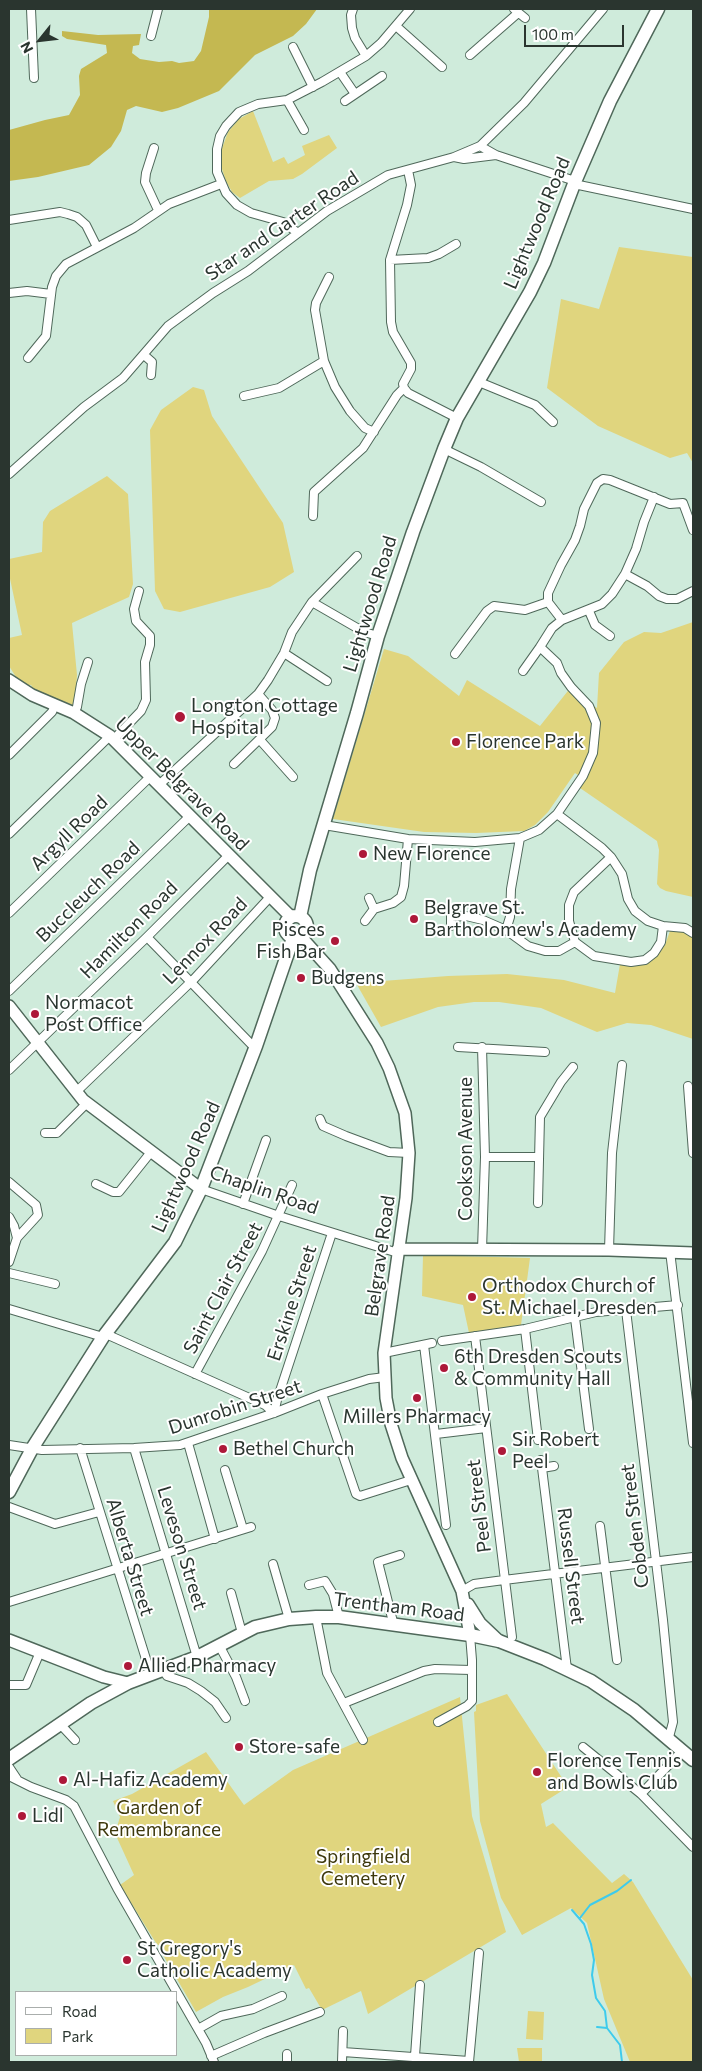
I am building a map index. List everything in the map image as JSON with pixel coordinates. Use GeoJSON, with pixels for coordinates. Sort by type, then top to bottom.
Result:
{"type":"FeatureCollection","features":[{"type":"Feature","properties":{"kind":"main road","name":"Lightwood Road"},"geometry":{"type":"LineString","coordinates":[[296,917],[378,636],[413,532],[444,449],[457,418],[537,277],[610,101],[658,9]]}},
{"type":"Feature","properties":{"kind":"main road"},"geometry":{"type":"LineString","coordinates":[[296,917],[305,921],[307,927],[305,934],[297,937],[288,934],[285,929],[287,922],[296,917]]}},
{"type":"Feature","properties":{"kind":"main road","name":"Lightwood Road"},"geometry":{"type":"LineString","coordinates":[[9,1492],[33,1447],[104,1336],[175,1242],[201,1188],[297,937]]}},
{"type":"Feature","properties":{"kind":"main road","name":"Trentham Road"},"geometry":{"type":"LineString","coordinates":[[9,1759],[110,1692],[128,1683],[197,1657],[255,1627],[289,1619],[316,1616],[339,1617],[470,1635],[506,1635],[591,1681],[634,1710],[669,1737],[693,1760]]}},
{"type":"Feature","properties":{"kind":"street"},"geometry":{"type":"LineString","coordinates":[[31,9],[34,78]]}},
{"type":"Feature","properties":{"kind":"street"},"geometry":{"type":"LineString","coordinates":[[151,36],[158,9]]}},
{"type":"Feature","properties":{"kind":"street"},"geometry":{"type":"LineString","coordinates":[[353,9],[351,15],[352,28],[355,38],[366,56]]}},
{"type":"Feature","properties":{"kind":"street"},"geometry":{"type":"LineString","coordinates":[[298,233],[283,222],[251,213],[237,205],[226,193],[217,172],[217,149],[220,136],[232,118],[250,107],[287,100],[366,56],[382,43],[410,9]]}},
{"type":"Feature","properties":{"kind":"street","name":"Star and Garter Road"},"geometry":{"type":"LineString","coordinates":[[9,474],[84,407],[123,378],[168,326],[327,210],[388,174],[454,157],[480,146],[524,103],[603,9]]}},
{"type":"Feature","properties":{"kind":"street"},"geometry":{"type":"LineString","coordinates":[[470,55],[516,11],[525,18]]}},
{"type":"Feature","properties":{"kind":"street"},"geometry":{"type":"LineString","coordinates":[[396,26],[442,67]]}},
{"type":"Feature","properties":{"kind":"street"},"geometry":{"type":"LineString","coordinates":[[293,47],[313,87]]}},
{"type":"Feature","properties":{"kind":"street"},"geometry":{"type":"LineString","coordinates":[[340,72],[355,94]]}},
{"type":"Feature","properties":{"kind":"street"},"geometry":{"type":"LineString","coordinates":[[345,101],[379,82]]}},
{"type":"Feature","properties":{"kind":"street"},"geometry":{"type":"LineString","coordinates":[[287,100],[304,130]]}},
{"type":"Feature","properties":{"kind":"street"},"geometry":{"type":"LineString","coordinates":[[480,146],[496,155],[575,182],[693,209]]}},
{"type":"Feature","properties":{"kind":"street"},"geometry":{"type":"LineString","coordinates":[[154,148],[145,182],[158,210]]}},
{"type":"Feature","properties":{"kind":"street"},"geometry":{"type":"LineString","coordinates":[[454,157],[458,159],[496,155]]}},
{"type":"Feature","properties":{"kind":"street"},"geometry":{"type":"LineString","coordinates":[[408,170],[411,185],[407,205],[390,260],[391,322],[394,332],[411,363],[411,369],[403,384],[408,393],[457,418]]}},
{"type":"Feature","properties":{"kind":"street"},"geometry":{"type":"LineString","coordinates":[[28,358],[46,336],[50,294],[56,276],[66,264],[134,228],[158,210],[221,184]]}},
{"type":"Feature","properties":{"kind":"street"},"geometry":{"type":"LineString","coordinates":[[9,220],[60,212],[68,214],[77,217],[86,225],[97,247]]}},
{"type":"Feature","properties":{"kind":"street"},"geometry":{"type":"LineString","coordinates":[[390,260],[428,258],[456,244]]}},
{"type":"Feature","properties":{"kind":"street"},"geometry":{"type":"LineString","coordinates":[[329,277],[316,302],[315,310],[324,362],[335,387],[350,412],[365,428],[374,432]]}},
{"type":"Feature","properties":{"kind":"street"},"geometry":{"type":"LineString","coordinates":[[9,293],[27,291],[50,294]]}},
{"type":"Feature","properties":{"kind":"street"},"geometry":{"type":"LineString","coordinates":[[144,354],[152,362],[152,372],[161,371]]}},
{"type":"Feature","properties":{"kind":"street"},"geometry":{"type":"LineString","coordinates":[[244,396],[278,388],[324,362]]}},
{"type":"Feature","properties":{"kind":"street"},"geometry":{"type":"LineString","coordinates":[[479,382],[548,411],[552,422]]}},
{"type":"Feature","properties":{"kind":"street"},"geometry":{"type":"LineString","coordinates":[[313,516],[314,492],[363,448],[397,395],[404,388]]}},
{"type":"Feature","properties":{"kind":"street"},"geometry":{"type":"LineString","coordinates":[[444,449],[481,467],[541,502]]}},
{"type":"Feature","properties":{"kind":"street"},"geometry":{"type":"LineString","coordinates":[[562,620],[548,602],[548,593],[575,540],[584,509],[596,483],[603,479],[610,480],[670,504],[683,503],[692,498]]}},
{"type":"Feature","properties":{"kind":"street"},"geometry":{"type":"LineString","coordinates":[[523,671],[552,628],[562,620],[602,604],[612,594],[625,574],[636,549],[654,497]]}},
{"type":"Feature","properties":{"kind":"street"},"geometry":{"type":"LineString","coordinates":[[683,503],[693,530]]}},
{"type":"Feature","properties":{"kind":"street"},"geometry":{"type":"LineString","coordinates":[[160,784],[258,694],[284,653],[292,632],[312,602],[354,564],[357,556]]}},
{"type":"Feature","properties":{"kind":"street"},"geometry":{"type":"LineString","coordinates":[[625,574],[647,586],[659,596],[667,599],[677,599],[693,592]]}},
{"type":"Feature","properties":{"kind":"street"},"geometry":{"type":"LineString","coordinates":[[9,834],[142,711],[146,700],[145,662],[150,645],[150,636],[136,621],[134,608],[139,591]]}},
{"type":"Feature","properties":{"kind":"street"},"geometry":{"type":"LineString","coordinates":[[312,602],[364,632],[378,636]]}},
{"type":"Feature","properties":{"kind":"street"},"geometry":{"type":"LineString","coordinates":[[460,652],[487,611],[494,606],[525,610],[548,602]]}},
{"type":"Feature","properties":{"kind":"street"},"geometry":{"type":"LineString","coordinates":[[588,611],[595,625],[608,632]]}},
{"type":"Feature","properties":{"kind":"street"},"geometry":{"type":"LineString","coordinates":[[324,825],[408,839],[475,842],[520,838],[539,830],[557,814],[583,776],[593,753],[596,723],[589,706],[571,687],[561,673],[558,663],[540,647]]}},
{"type":"Feature","properties":{"kind":"street"},"geometry":{"type":"LineString","coordinates":[[284,653],[323,681]]}},
{"type":"Feature","properties":{"kind":"street"},"geometry":{"type":"LineString","coordinates":[[74,713],[88,662]]}},
{"type":"Feature","properties":{"kind":"street","name":"Upper Belgrave Road"},"geometry":{"type":"LineString","coordinates":[[9,680],[32,695],[74,713],[112,737],[270,897],[296,917]]}},
{"type":"Feature","properties":{"kind":"street"},"geometry":{"type":"LineString","coordinates":[[239,762],[272,727],[275,718],[272,710],[258,694]]}},
{"type":"Feature","properties":{"kind":"street"},"geometry":{"type":"LineString","coordinates":[[9,755],[52,712],[55,705]]}},
{"type":"Feature","properties":{"kind":"street"},"geometry":{"type":"LineString","coordinates":[[260,740],[290,768],[293,777]]}},
{"type":"Feature","properties":{"kind":"street","name":"Argyll Road"},"geometry":{"type":"LineString","coordinates":[[9,913],[151,776]]}},
{"type":"Feature","properties":{"kind":"street"},"geometry":{"type":"LineString","coordinates":[[557,814],[611,857],[622,874],[628,899],[635,911],[648,921],[663,926],[685,928],[693,933]]}},
{"type":"Feature","properties":{"kind":"street","name":"Buccleuch Road"},"geometry":{"type":"LineString","coordinates":[[9,991],[190,816]]}},
{"type":"Feature","properties":{"kind":"street"},"geometry":{"type":"LineString","coordinates":[[506,930],[510,917],[511,889],[520,838]]}},
{"type":"Feature","properties":{"kind":"street"},"geometry":{"type":"LineString","coordinates":[[365,921],[374,909],[393,903],[401,897],[404,886],[408,839]]}},
{"type":"Feature","properties":{"kind":"street","name":"Hamilton Road"},"geometry":{"type":"LineString","coordinates":[[9,1070],[229,855]]}},
{"type":"Feature","properties":{"kind":"street"},"geometry":{"type":"LineString","coordinates":[[611,857],[574,892],[569,906],[569,921],[575,942],[594,956],[631,962],[645,960],[654,953],[661,942],[663,926]]}},
{"type":"Feature","properties":{"kind":"street","name":"Lennox Road"},"geometry":{"type":"LineString","coordinates":[[76,1092],[191,980],[270,897]]}},
{"type":"Feature","properties":{"kind":"street"},"geometry":{"type":"LineString","coordinates":[[368,898],[374,909]]}},
{"type":"Feature","properties":{"kind":"street"},"geometry":{"type":"LineString","coordinates":[[451,909],[451,926]]}},
{"type":"Feature","properties":{"kind":"street"},"geometry":{"type":"LineString","coordinates":[[452,917],[466,916],[483,920],[506,930],[528,946],[545,951],[559,950],[575,942]]}},
{"type":"Feature","properties":{"kind":"street"},"geometry":{"type":"LineString","coordinates":[[147,937],[191,980],[250,1044],[256,1046]]}},
{"type":"Feature","properties":{"kind":"street","name":"Belgrave Road"},"geometry":{"type":"LineString","coordinates":[[297,937],[330,969],[377,1043],[393,1076],[405,1113],[410,1153],[406,1198],[384,1352],[386,1398],[391,1424],[411,1480],[462,1593],[480,1623],[506,1635]]}},
{"type":"Feature","properties":{"kind":"street","name":"Chaplin Road"},"geometry":{"type":"LineString","coordinates":[[9,1006],[76,1092],[87,1103],[201,1188],[243,1204],[398,1251],[609,1250],[693,1253]]}},
{"type":"Feature","properties":{"kind":"street"},"geometry":{"type":"LineString","coordinates":[[462,1044],[546,1052]]}},
{"type":"Feature","properties":{"kind":"street","name":"Cookson Avenue"},"geometry":{"type":"LineString","coordinates":[[482,1047],[485,1157],[482,1250]]}},
{"type":"Feature","properties":{"kind":"street"},"geometry":{"type":"LineString","coordinates":[[609,1250],[613,1146],[622,1065]]}},
{"type":"Feature","properties":{"kind":"street"},"geometry":{"type":"LineString","coordinates":[[538,1203],[540,1117],[561,1082],[573,1067]]}},
{"type":"Feature","properties":{"kind":"street"},"geometry":{"type":"LineString","coordinates":[[688,1086],[692,1100],[693,1153]]}},
{"type":"Feature","properties":{"kind":"street"},"geometry":{"type":"LineString","coordinates":[[45,1133],[57,1134],[87,1103]]}},
{"type":"Feature","properties":{"kind":"street"},"geometry":{"type":"LineString","coordinates":[[320,1118],[323,1126],[346,1136],[389,1152],[410,1153]]}},
{"type":"Feature","properties":{"kind":"street"},"geometry":{"type":"LineString","coordinates":[[243,1204],[266,1140]]}},
{"type":"Feature","properties":{"kind":"street"},"geometry":{"type":"LineString","coordinates":[[96,1184],[113,1192],[119,1192],[151,1152]]}},
{"type":"Feature","properties":{"kind":"street"},"geometry":{"type":"LineString","coordinates":[[485,1157],[538,1157]]}},
{"type":"Feature","properties":{"kind":"street"},"geometry":{"type":"LineString","coordinates":[[9,1182],[36,1205],[38,1215],[16,1238]]}},
{"type":"Feature","properties":{"kind":"street","name":"Saint Clair Street"},"geometry":{"type":"LineString","coordinates":[[195,1374],[279,1216],[292,1184]]}},
{"type":"Feature","properties":{"kind":"street"},"geometry":{"type":"LineString","coordinates":[[9,1217],[14,1226],[16,1238],[9,1262]]}},
{"type":"Feature","properties":{"kind":"street","name":"Erskine Street"},"geometry":{"type":"LineString","coordinates":[[274,1413],[332,1232]]}},
{"type":"Feature","properties":{"kind":"street"},"geometry":{"type":"LineString","coordinates":[[670,1252],[678,1305],[693,1443]]}},
{"type":"Feature","properties":{"kind":"street"},"geometry":{"type":"LineString","coordinates":[[9,1273],[55,1284]]}},
{"type":"Feature","properties":{"kind":"street"},"geometry":{"type":"LineString","coordinates":[[442,1341],[525,1328],[596,1312],[678,1305]]}},
{"type":"Feature","properties":{"kind":"street"},"geometry":{"type":"LineString","coordinates":[[9,1308],[104,1336],[265,1405],[274,1413]]}},
{"type":"Feature","properties":{"kind":"street","name":"Cobden Street"},"geometry":{"type":"LineString","coordinates":[[626,1310],[673,1722],[669,1737]]}},
{"type":"Feature","properties":{"kind":"street"},"geometry":{"type":"LineString","coordinates":[[575,1318],[589,1426],[597,1422]]}},
{"type":"Feature","properties":{"kind":"street"},"geometry":{"type":"LineString","coordinates":[[525,1328],[527,1383],[536,1419],[538,1440]]}},
{"type":"Feature","properties":{"kind":"street","name":"Peel Street"},"geometry":{"type":"LineString","coordinates":[[475,1336],[484,1377],[486,1428],[504,1580],[506,1635]]}},
{"type":"Feature","properties":{"kind":"street"},"geometry":{"type":"LineString","coordinates":[[384,1352],[432,1343]]}},
{"type":"Feature","properties":{"kind":"street"},"geometry":{"type":"LineString","coordinates":[[424,1345],[446,1525]]}},
{"type":"Feature","properties":{"kind":"street","name":"Dunrobin Street"},"geometry":{"type":"LineString","coordinates":[[9,1445],[33,1447],[42,1450],[165,1447],[188,1443],[322,1394],[369,1379],[385,1377]]}},
{"type":"Feature","properties":{"kind":"street"},"geometry":{"type":"LineString","coordinates":[[322,1394],[356,1494],[360,1496],[411,1480]]}},
{"type":"Feature","properties":{"kind":"street"},"geometry":{"type":"LineString","coordinates":[[536,1419],[545,1417]]}},
{"type":"Feature","properties":{"kind":"street"},"geometry":{"type":"LineString","coordinates":[[436,1434],[486,1428]]}},
{"type":"Feature","properties":{"kind":"street"},"geometry":{"type":"LineString","coordinates":[[188,1443],[215,1539]]}},
{"type":"Feature","properties":{"kind":"street","name":"Alberta Street"},"geometry":{"type":"LineString","coordinates":[[80,1448],[151,1675]]}},
{"type":"Feature","properties":{"kind":"street","name":"Leveson Street"},"geometry":{"type":"LineString","coordinates":[[134,1448],[197,1657]]}},
{"type":"Feature","properties":{"kind":"street","name":"Russell Street"},"geometry":{"type":"LineString","coordinates":[[554,1466],[541,1464],[567,1669]]}},
{"type":"Feature","properties":{"kind":"street"},"geometry":{"type":"LineString","coordinates":[[9,1602],[247,1528],[225,1470]]}},
{"type":"Feature","properties":{"kind":"street"},"geometry":{"type":"LineString","coordinates":[[9,1508],[55,1524],[99,1512]]}},
{"type":"Feature","properties":{"kind":"street"},"geometry":{"type":"LineString","coordinates":[[603,1531],[617,1660]]}},
{"type":"Feature","properties":{"kind":"street"},"geometry":{"type":"LineString","coordinates":[[394,1626],[378,1562],[400,1555]]}},
{"type":"Feature","properties":{"kind":"street"},"geometry":{"type":"LineString","coordinates":[[462,1593],[474,1584],[693,1557]]}},
{"type":"Feature","properties":{"kind":"street"},"geometry":{"type":"LineString","coordinates":[[273,1564],[289,1619]]}},
{"type":"Feature","properties":{"kind":"street"},"geometry":{"type":"LineString","coordinates":[[309,1585],[325,1581],[333,1594],[339,1617]]}},
{"type":"Feature","properties":{"kind":"street"},"geometry":{"type":"LineString","coordinates":[[231,1593],[242,1633]]}},
{"type":"Feature","properties":{"kind":"street","name":"Belgrave Road"},"geometry":{"type":"LineString","coordinates":[[462,1593],[470,1635]]}},
{"type":"Feature","properties":{"kind":"street"},"geometry":{"type":"LineString","coordinates":[[316,1616],[327,1674],[363,1740]]}},
{"type":"Feature","properties":{"kind":"street"},"geometry":{"type":"LineString","coordinates":[[438,1722],[470,1704],[472,1666],[470,1635]]}},
{"type":"Feature","properties":{"kind":"street"},"geometry":{"type":"LineString","coordinates":[[9,1640],[104,1677],[128,1683]]}},
{"type":"Feature","properties":{"kind":"street"},"geometry":{"type":"LineString","coordinates":[[219,1645],[236,1677],[245,1701]]}},
{"type":"Feature","properties":{"kind":"street"},"geometry":{"type":"LineString","coordinates":[[9,1686],[26,1685],[40,1652]]}},
{"type":"Feature","properties":{"kind":"street"},"geometry":{"type":"LineString","coordinates":[[344,1703],[424,1671],[472,1666]]}},
{"type":"Feature","properties":{"kind":"street"},"geometry":{"type":"LineString","coordinates":[[163,1670],[167,1676],[201,1691],[215,1702],[226,1718]]}},
{"type":"Feature","properties":{"kind":"street"},"geometry":{"type":"LineString","coordinates":[[104,1677],[110,1692]]}},
{"type":"Feature","properties":{"kind":"street"},"geometry":{"type":"LineString","coordinates":[[60,1724],[75,1740]]}},
{"type":"Feature","properties":{"kind":"street"},"geometry":{"type":"LineString","coordinates":[[583,1748],[642,1794],[693,1847]]}},
{"type":"Feature","properties":{"kind":"street"},"geometry":{"type":"LineString","coordinates":[[642,1794],[683,1750]]}},
{"type":"Feature","properties":{"kind":"street"},"geometry":{"type":"LineString","coordinates":[[9,1766],[13,1778],[23,1784],[66,1800],[74,1806],[116,1888],[176,1991]]}},
{"type":"Feature","properties":{"kind":"street"},"geometry":{"type":"LineString","coordinates":[[343,2052],[415,2056],[469,2062],[479,1952]]}},
{"type":"Feature","properties":{"kind":"street"},"geometry":{"type":"LineString","coordinates":[[415,2056],[420,1985]]}},
{"type":"Feature","properties":{"kind":"street"},"geometry":{"type":"LineString","coordinates":[[178,1995],[198,2029],[212,2059],[320,2012]]}},
{"type":"Feature","properties":{"kind":"street"},"geometry":{"type":"LineString","coordinates":[[198,2029],[221,2016],[252,2009],[282,1996]]}},
{"type":"Feature","properties":{"kind":"street"},"geometry":{"type":"LineString","coordinates":[[342,2062],[344,2031]]}},
{"type":"Feature","properties":{"kind":"street"},"geometry":{"type":"LineString","coordinates":[[287,2054],[287,2062]]}},
{"type":"Feature","properties":{"kind":"green space"},"geometry":{"type":"Polygon","coordinates":[[[253,111],[273,162],[284,157],[288,164],[305,155],[302,146],[329,135],[337,148],[293,179],[269,181],[240,198],[232,192],[226,181],[222,169],[221,151],[228,132],[239,119],[253,111]]]}},
{"type":"Feature","properties":{"kind":"green space"},"geometry":{"type":"Polygon","coordinates":[[[619,247],[693,257],[693,463],[687,453],[670,458],[598,426],[547,388],[561,299],[599,309],[619,247]]]}},
{"type":"Feature","properties":{"kind":"green space"},"geometry":{"type":"Polygon","coordinates":[[[193,387],[204,390],[212,416],[283,523],[294,572],[270,587],[180,612],[164,609],[155,591],[150,430],[161,410],[193,387]]]}},
{"type":"Feature","properties":{"kind":"green space"},"geometry":{"type":"Polygon","coordinates":[[[107,476],[128,494],[133,584],[129,597],[72,623],[77,675],[75,704],[73,705],[36,692],[31,685],[27,685],[16,677],[9,666],[9,638],[22,635],[9,574],[9,559],[42,552],[43,522],[50,511],[107,476]]]}},
{"type":"Feature","properties":{"kind":"green space"},"geometry":{"type":"Polygon","coordinates":[[[693,622],[693,897],[660,888],[657,884],[659,850],[657,841],[580,788],[581,777],[575,773],[548,812],[535,825],[524,831],[476,833],[424,832],[333,819],[384,649],[408,656],[459,696],[467,680],[540,726],[571,687],[585,701],[597,708],[599,673],[624,642],[644,632],[661,633],[693,622]]]}},
{"type":"Feature","properties":{"kind":"green space"},"geometry":{"type":"Polygon","coordinates":[[[670,931],[681,931],[693,937],[693,1039],[651,1025],[627,1023],[597,1032],[541,1008],[499,1002],[474,1002],[438,1007],[381,1027],[356,983],[448,976],[507,974],[564,980],[615,993],[620,964],[655,957],[665,945],[670,931]]]}},
{"type":"Feature","properties":{"kind":"green space"},"geometry":{"type":"Polygon","coordinates":[[[423,1255],[530,1258],[521,1325],[469,1333],[463,1305],[422,1296],[423,1255]]]}},
{"type":"Feature","properties":{"kind":"green space"},"geometry":{"type":"Polygon","coordinates":[[[507,1694],[568,1787],[541,1804],[546,1827],[553,1823],[612,1883],[624,1874],[633,1882],[693,1980],[693,2062],[630,2062],[604,1999],[587,1923],[571,1908],[522,1935],[501,1898],[480,1821],[474,1712],[476,1711],[476,1705],[507,1694]]]}},
{"type":"Feature","properties":{"kind":"green space","name":"Springfield Cemetery"},"geometry":{"type":"Polygon","coordinates":[[[460,1697],[472,1816],[506,1932],[368,2014],[361,1991],[322,2010],[309,1988],[306,1989],[294,1965],[223,1997],[196,2012],[163,1955],[162,1948],[156,1943],[120,1885],[134,1875],[113,1829],[116,1830],[120,1817],[113,1801],[132,1794],[206,1752],[244,1805],[293,1770],[460,1697]]]}},
{"type":"Feature","properties":{"kind":"green space"},"geometry":{"type":"Polygon","coordinates":[[[528,2011],[544,2012],[543,2040],[526,2039],[528,2011]]]}},
{"type":"Feature","properties":{"kind":"green space"},"geometry":{"type":"Polygon","coordinates":[[[517,2048],[542,2048],[542,2062],[519,2062],[517,2048]]]}},
{"type":"Feature","properties":{"kind":"shaded area"},"geometry":{"type":"Polygon","coordinates":[[[209,9],[317,9],[306,24],[293,36],[255,55],[219,91],[178,108],[162,112],[136,106],[127,110],[121,131],[111,147],[89,165],[38,177],[9,181],[9,130],[69,115],[80,95],[79,76],[81,69],[107,53],[106,45],[67,39],[62,36],[62,31],[98,35],[141,34],[139,45],[133,46],[132,53],[140,59],[179,63],[194,61],[201,51],[209,9]]]}},
{"type":"Feature","properties":{"kind":"waterway"},"geometry":{"type":"LineString","coordinates":[[580,1918],[590,1905],[617,1891],[631,1880]]}},
{"type":"Feature","properties":{"kind":"waterway"},"geometry":{"type":"LineString","coordinates":[[572,1910],[584,1924],[591,1944],[594,1960],[592,1975],[596,1998],[605,2011],[607,2028],[620,2045],[622,2062]]}},
{"type":"Feature","properties":{"kind":"waterway"},"geometry":{"type":"LineString","coordinates":[[597,2027],[607,2028]]}},
{"type":"Feature","properties":{"kind":"place","name":"Longton Cottage Hospital"},"geometry":{"type":"Point","coordinates":[180,717]}},
{"type":"Feature","properties":{"kind":"place","name":"Florence Park"},"geometry":{"type":"Point","coordinates":[456,742]}},
{"type":"Feature","properties":{"kind":"place","name":"New Florence"},"geometry":{"type":"Point","coordinates":[363,854]}},
{"type":"Feature","properties":{"kind":"place","name":"Belgrave St. Bartholomew's Academy"},"geometry":{"type":"Point","coordinates":[414,919]}},
{"type":"Feature","properties":{"kind":"place","name":"Pisces Fish Bar"},"geometry":{"type":"Point","coordinates":[335,941]}},
{"type":"Feature","properties":{"kind":"place","name":"Budgens"},"geometry":{"type":"Point","coordinates":[301,978]}},
{"type":"Feature","properties":{"kind":"place","name":"Normacot Post Office"},"geometry":{"type":"Point","coordinates":[35,1014]}},
{"type":"Feature","properties":{"kind":"place","name":"Orthodox Church of St. Michael, Dresden"},"geometry":{"type":"Point","coordinates":[472,1297]}},
{"type":"Feature","properties":{"kind":"place","name":"6th Dresden Scouts & Community Hall"},"geometry":{"type":"Point","coordinates":[444,1368]}},
{"type":"Feature","properties":{"kind":"place","name":"Millers Pharmacy"},"geometry":{"type":"Point","coordinates":[417,1398]}},
{"type":"Feature","properties":{"kind":"place","name":"Bethel Church"},"geometry":{"type":"Point","coordinates":[223,1449]}},
{"type":"Feature","properties":{"kind":"place","name":"Sir Robert Peel"},"geometry":{"type":"Point","coordinates":[502,1451]}},
{"type":"Feature","properties":{"kind":"place","name":"Allied Pharmacy"},"geometry":{"type":"Point","coordinates":[128,1666]}},
{"type":"Feature","properties":{"kind":"place","name":"Store-safe"},"geometry":{"type":"Point","coordinates":[239,1747]}},
{"type":"Feature","properties":{"kind":"place","name":"Florence Tennis and Bowls Club"},"geometry":{"type":"Point","coordinates":[537,1772]}},
{"type":"Feature","properties":{"kind":"place","name":"Al-Hafiz Academy"},"geometry":{"type":"Point","coordinates":[63,1780]}},
{"type":"Feature","properties":{"kind":"place","name":"Lidl"},"geometry":{"type":"Point","coordinates":[22,1816]}},
{"type":"Feature","properties":{"kind":"place","name":"St Gregory's Catholic Academy"},"geometry":{"type":"Point","coordinates":[127,1960]}},
{"type":"Feature","properties":{"kind":"park label","name":"Garden of Remembrance"},"geometry":{"type":"Point","coordinates":[159,1819]}}]}
